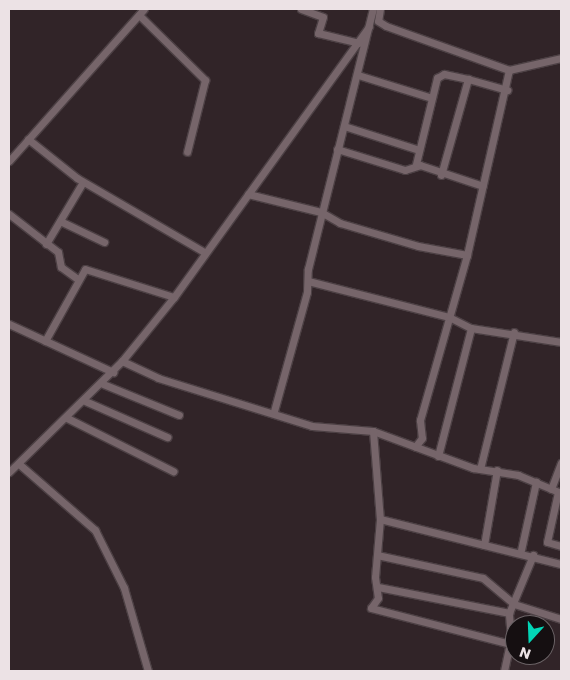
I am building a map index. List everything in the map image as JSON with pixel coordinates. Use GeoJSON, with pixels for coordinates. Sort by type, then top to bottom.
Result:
{"type":"FeatureCollection","features":[{"type":"Feature","properties":{"kind":"street"},"geometry":{"type":"LineString","coordinates":[[302,9],[323,17],[318,33],[358,43]]}},
{"type":"Feature","properties":{"kind":"street"},"geometry":{"type":"LineString","coordinates":[[274,411],[308,281],[321,212],[358,75],[373,9]]}},
{"type":"Feature","properties":{"kind":"street"},"geometry":{"type":"LineString","coordinates":[[380,9],[378,21],[386,26],[509,70],[561,59]]}},
{"type":"Feature","properties":{"kind":"street"},"geometry":{"type":"LineString","coordinates":[[9,161],[142,12],[205,80],[187,152]]}},
{"type":"Feature","properties":{"kind":"street"},"geometry":{"type":"LineString","coordinates":[[9,472],[103,384],[174,297],[204,252],[369,27]]}},
{"type":"Feature","properties":{"kind":"street"},"geometry":{"type":"LineString","coordinates":[[415,446],[422,438],[420,420],[466,255],[507,90],[509,70]]}},
{"type":"Feature","properties":{"kind":"street"},"geometry":{"type":"LineString","coordinates":[[416,164],[416,149],[441,74],[468,79],[507,90]]}},
{"type":"Feature","properties":{"kind":"street"},"geometry":{"type":"LineString","coordinates":[[358,75],[432,98]]}},
{"type":"Feature","properties":{"kind":"street"},"geometry":{"type":"LineString","coordinates":[[441,176],[468,79]]}},
{"type":"Feature","properties":{"kind":"street"},"geometry":{"type":"LineString","coordinates":[[344,126],[416,149]]}},
{"type":"Feature","properties":{"kind":"street"},"geometry":{"type":"LineString","coordinates":[[28,139],[83,182],[204,252]]}},
{"type":"Feature","properties":{"kind":"street"},"geometry":{"type":"LineString","coordinates":[[337,149],[404,170],[416,164]]}},
{"type":"Feature","properties":{"kind":"street"},"geometry":{"type":"LineString","coordinates":[[416,164],[441,176],[483,186]]}},
{"type":"Feature","properties":{"kind":"street"},"geometry":{"type":"LineString","coordinates":[[46,244],[83,182]]}},
{"type":"Feature","properties":{"kind":"street"},"geometry":{"type":"LineString","coordinates":[[248,194],[321,212],[340,223],[418,246],[466,255]]}},
{"type":"Feature","properties":{"kind":"street"},"geometry":{"type":"LineString","coordinates":[[9,214],[60,254],[61,267],[76,278]]}},
{"type":"Feature","properties":{"kind":"street"},"geometry":{"type":"LineString","coordinates":[[60,221],[104,242]]}},
{"type":"Feature","properties":{"kind":"street"},"geometry":{"type":"LineString","coordinates":[[45,341],[76,278],[86,268],[94,269],[174,297]]}},
{"type":"Feature","properties":{"kind":"street"},"geometry":{"type":"LineString","coordinates":[[308,281],[448,317],[471,328],[514,332],[561,342]]}},
{"type":"Feature","properties":{"kind":"street"},"geometry":{"type":"LineString","coordinates":[[9,324],[113,372]]}},
{"type":"Feature","properties":{"kind":"street"},"geometry":{"type":"LineString","coordinates":[[438,456],[471,328]]}},
{"type":"Feature","properties":{"kind":"street"},"geometry":{"type":"LineString","coordinates":[[480,469],[514,332]]}},
{"type":"Feature","properties":{"kind":"street"},"geometry":{"type":"LineString","coordinates":[[122,361],[158,378],[274,411],[312,426],[373,431],[438,456],[480,469],[497,470],[536,482],[557,491]]}},
{"type":"Feature","properties":{"kind":"street"},"geometry":{"type":"LineString","coordinates":[[103,384],[180,415]]}},
{"type":"Feature","properties":{"kind":"street"},"geometry":{"type":"LineString","coordinates":[[85,401],[167,437]]}},
{"type":"Feature","properties":{"kind":"street"},"geometry":{"type":"LineString","coordinates":[[67,418],[173,472]]}},
{"type":"Feature","properties":{"kind":"street"},"geometry":{"type":"LineString","coordinates":[[373,431],[380,519],[377,556],[378,587],[371,608],[381,614],[505,643]]}},
{"type":"Feature","properties":{"kind":"street"},"geometry":{"type":"LineString","coordinates":[[561,463],[547,542],[561,546]]}},
{"type":"Feature","properties":{"kind":"street"},"geometry":{"type":"LineString","coordinates":[[19,464],[95,530],[124,588],[148,671]]}},
{"type":"Feature","properties":{"kind":"street"},"geometry":{"type":"LineString","coordinates":[[484,546],[497,470]]}},
{"type":"Feature","properties":{"kind":"street"},"geometry":{"type":"LineString","coordinates":[[521,550],[536,482]]}},
{"type":"Feature","properties":{"kind":"street"},"geometry":{"type":"LineString","coordinates":[[380,519],[484,546],[521,550],[533,556],[561,564]]}},
{"type":"Feature","properties":{"kind":"street"},"geometry":{"type":"LineString","coordinates":[[377,556],[483,578],[514,604],[561,619]]}},
{"type":"Feature","properties":{"kind":"street"},"geometry":{"type":"LineString","coordinates":[[378,587],[510,613],[533,556]]}}]}
